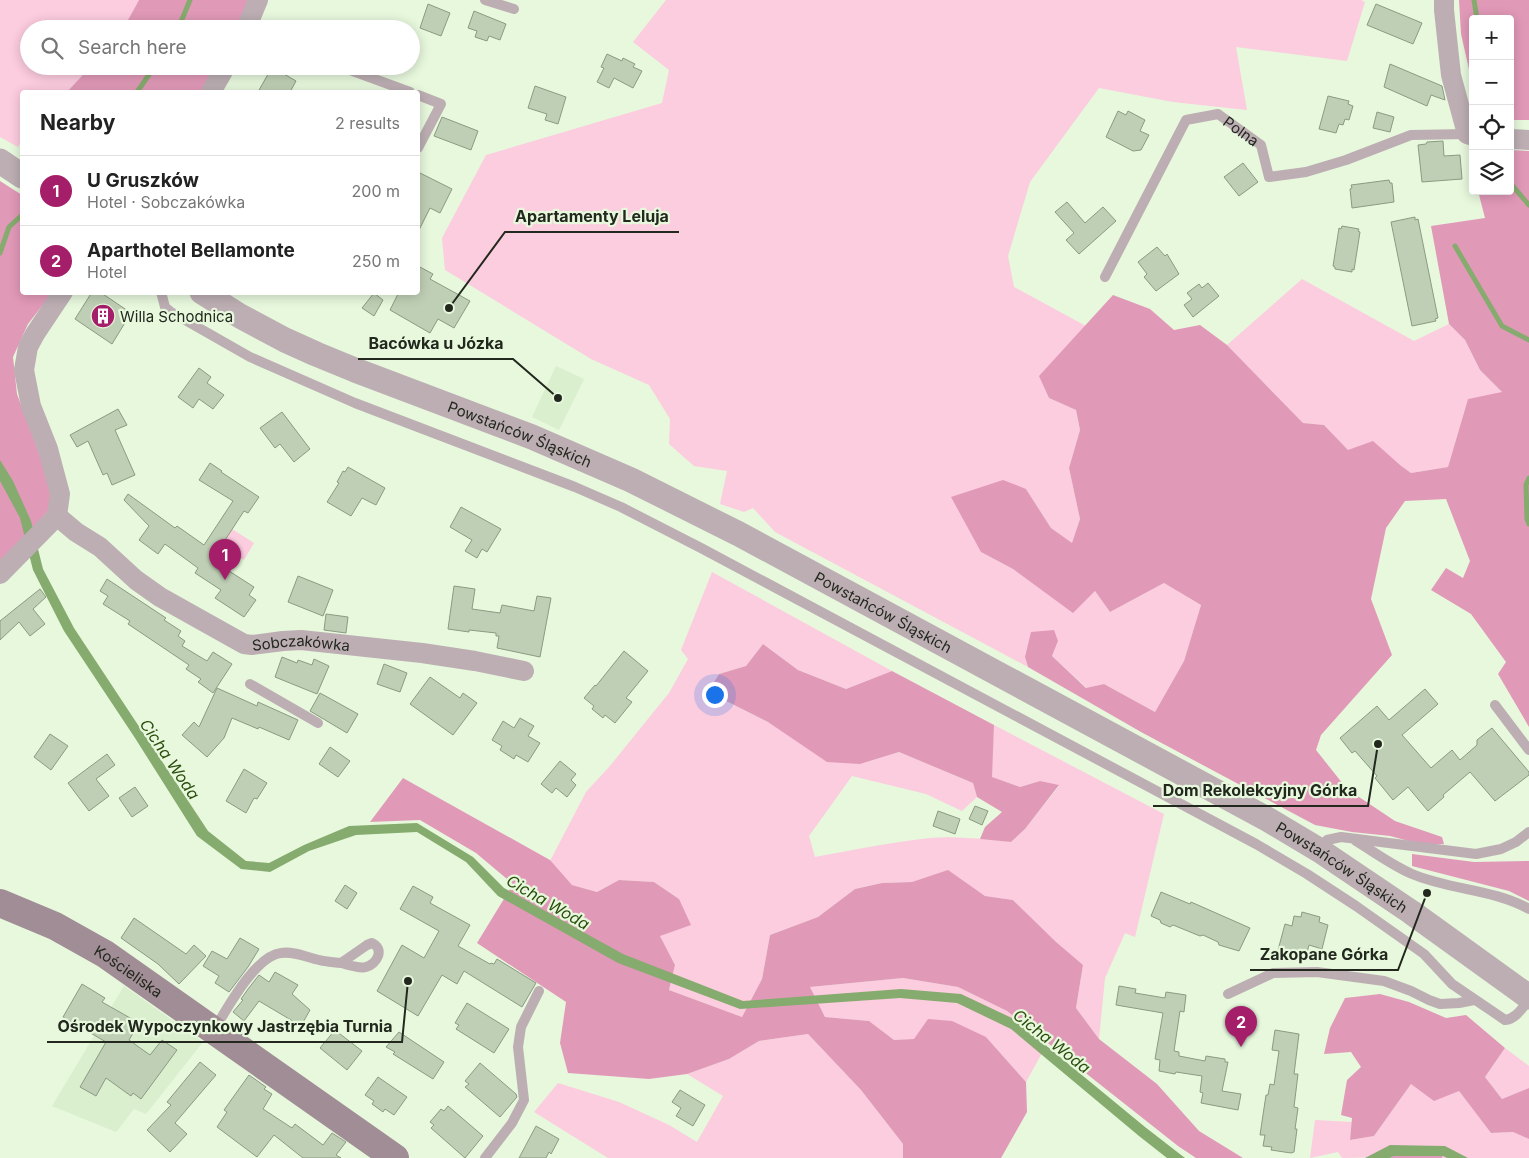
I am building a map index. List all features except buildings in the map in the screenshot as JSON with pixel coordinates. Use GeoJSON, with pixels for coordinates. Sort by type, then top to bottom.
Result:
{"type":"FeatureCollection","features":[{"type":"Feature","properties":{"kind":"main road","name":"Kościeliska"},"geometry":{"type":"LineString","coordinates":[[0,903],[47,922],[97,949],[395,1158]]}},
{"type":"Feature","properties":{"kind":"street"},"geometry":{"type":"LineString","coordinates":[[250,20],[258,0]]}},
{"type":"Feature","properties":{"kind":"street"},"geometry":{"type":"LineString","coordinates":[[1444,0],[1451,74],[1469,132]]}},
{"type":"Feature","properties":{"kind":"street"},"geometry":{"type":"LineString","coordinates":[[212,90],[221,75]]}},
{"type":"Feature","properties":{"kind":"street"},"geometry":{"type":"LineString","coordinates":[[1514,139],[1529,140]]}},
{"type":"Feature","properties":{"kind":"street"},"geometry":{"type":"LineString","coordinates":[[0,161],[20,175]]}},
{"type":"Feature","properties":{"kind":"street"},"geometry":{"type":"LineString","coordinates":[[2,572],[52,521],[60,494],[48,449],[31,406],[24,370],[28,347],[61,295]]}},
{"type":"Feature","properties":{"kind":"street","name":"Powstańców Śląskich"},"geometry":{"type":"LineString","coordinates":[[207,295],[240,316],[316,354],[532,437],[631,480],[747,538],[1258,815],[1319,850],[1411,912],[1529,999]]}},
{"type":"Feature","properties":{"kind":"street","name":"Sobczakówka"},"geometry":{"type":"LineString","coordinates":[[52,521],[76,532],[100,547],[136,580],[160,598],[244,644],[310,641],[422,653],[524,671]]}},
{"type":"Feature","properties":{"kind":"street"},"geometry":{"type":"LineString","coordinates":[[1529,982],[1529,988]]}},
{"type":"Feature","properties":{"kind":"lane"},"geometry":{"type":"LineString","coordinates":[[485,0],[514,9]]}},
{"type":"Feature","properties":{"kind":"lane"},"geometry":{"type":"LineString","coordinates":[[364,75],[405,90]]}},
{"type":"Feature","properties":{"kind":"lane"},"geometry":{"type":"LineString","coordinates":[[420,96],[441,104],[420,144]]}},
{"type":"Feature","properties":{"kind":"lane","name":"Polna"},"geometry":{"type":"LineString","coordinates":[[1105,277],[1186,120],[1218,114],[1261,144],[1269,176],[1306,172],[1346,160],[1411,135],[1469,135]]}},
{"type":"Feature","properties":{"kind":"lane"},"geometry":{"type":"LineString","coordinates":[[161,295],[165,307],[171,312],[250,357],[355,403],[575,487],[621,508],[701,548],[1196,812],[1290,864],[1356,906],[1424,954],[1452,984],[1505,1020],[1510,1020],[1516,1016],[1529,999]]}},
{"type":"Feature","properties":{"kind":"lane"},"geometry":{"type":"LineString","coordinates":[[250,684],[318,723]]}},
{"type":"Feature","properties":{"kind":"lane"},"geometry":{"type":"LineString","coordinates":[[1495,706],[1529,750]]}},
{"type":"Feature","properties":{"kind":"lane"},"geometry":{"type":"LineString","coordinates":[[1319,850],[1327,840],[1340,837],[1476,854],[1501,849],[1516,842],[1529,832]]}},
{"type":"Feature","properties":{"kind":"lane"},"geometry":{"type":"LineString","coordinates":[[1351,838],[1412,874],[1491,894],[1516,902],[1529,909]]}},
{"type":"Feature","properties":{"kind":"lane"},"geometry":{"type":"LineString","coordinates":[[214,1030],[244,983],[262,962],[271,956],[281,953],[299,954],[319,960],[341,963]]}},
{"type":"Feature","properties":{"kind":"lane"},"geometry":{"type":"LineString","coordinates":[[1228,994],[1273,973],[1317,972],[1384,981],[1411,990],[1440,1004],[1474,1000]]}},
{"type":"Feature","properties":{"kind":"lane"},"geometry":{"type":"LineString","coordinates":[[485,1158],[512,1123],[524,1100],[518,1047],[521,1027],[539,991]]}},
{"type":"Feature","properties":{"kind":"shaded area"},"geometry":{"type":"Polygon","coordinates":[[[0,0],[139,0],[128,20],[20,20],[20,75],[83,75],[69,90],[20,90],[20,144],[18,147],[0,137],[0,0]]]}},
{"type":"Feature","properties":{"kind":"shaded area"},"geometry":{"type":"Polygon","coordinates":[[[139,0],[255,0],[252,20],[128,20],[139,0]]]}},
{"type":"Feature","properties":{"kind":"shaded area"},"geometry":{"type":"Polygon","coordinates":[[[666,0],[1361,0],[1365,2],[1347,61],[1236,47],[1247,110],[1173,102],[1099,88],[1030,182],[1008,256],[1014,287],[1086,326],[1040,376],[1049,398],[1076,410],[1080,430],[1069,468],[1080,519],[1072,544],[1051,528],[1026,489],[981,552],[1013,569],[1073,612],[1095,591],[1110,612],[1164,583],[1201,605],[1184,661],[1155,712],[1104,684],[1087,688],[1052,656],[1058,641],[1025,657],[1028,667],[775,532],[753,508],[744,512],[720,504],[727,471],[694,466],[669,444],[670,419],[649,385],[591,359],[445,270],[442,238],[486,155],[662,103],[669,70],[633,42],[666,0]]]}},
{"type":"Feature","properties":{"kind":"shaded area"},"geometry":{"type":"Polygon","coordinates":[[[1459,0],[1529,0],[1529,120],[1514,120],[1514,15],[1469,15],[1469,69],[1461,34],[1459,0]]]}},
{"type":"Feature","properties":{"kind":"shaded area"},"geometry":{"type":"Polygon","coordinates":[[[83,75],[215,75],[204,90],[69,90],[83,75]]]}},
{"type":"Feature","properties":{"kind":"shaded area"},"geometry":{"type":"Polygon","coordinates":[[[1514,150],[1529,151],[1529,727],[1498,674],[1506,662],[1471,614],[1431,590],[1446,568],[1463,578],[1470,561],[1446,499],[1405,501],[1386,528],[1371,599],[1392,655],[1321,735],[1316,750],[1347,789],[1395,821],[1442,837],[1444,844],[1420,844],[1390,836],[1352,832],[1315,825],[1141,732],[1028,667],[1025,657],[1031,632],[1054,630],[1058,641],[1052,656],[1086,688],[1104,684],[1155,712],[1184,661],[1201,605],[1164,583],[1110,612],[1095,591],[1073,613],[1013,569],[981,552],[951,497],[1003,480],[1026,489],[1051,528],[1072,543],[1080,519],[1069,468],[1080,430],[1076,410],[1049,398],[1039,376],[1113,295],[1150,309],[1174,330],[1200,325],[1227,345],[1303,423],[1324,425],[1348,450],[1373,441],[1411,473],[1448,467],[1468,399],[1502,392],[1480,370],[1465,340],[1449,324],[1431,226],[1485,218],[1479,195],[1514,195],[1514,150]]]}},
{"type":"Feature","properties":{"kind":"shaded area"},"geometry":{"type":"Polygon","coordinates":[[[0,181],[20,194],[20,295],[50,295],[28,324],[13,357],[17,394],[51,485],[49,510],[0,563],[0,181]]]}},
{"type":"Feature","properties":{"kind":"shaded area"},"geometry":{"type":"Polygon","coordinates":[[[1302,279],[1414,341],[1449,324],[1465,340],[1480,370],[1503,393],[1468,399],[1448,467],[1411,473],[1400,465],[1348,450],[1324,425],[1303,423],[1227,345],[1302,279]]]}},
{"type":"Feature","properties":{"kind":"shaded area"},"geometry":{"type":"Polygon","coordinates":[[[556,366],[584,379],[559,430],[532,417],[556,366]]]}},
{"type":"Feature","properties":{"kind":"shaded area"},"geometry":{"type":"Polygon","coordinates":[[[0,460],[13,481],[31,521],[43,569],[74,628],[208,831],[246,861],[269,863],[304,845],[349,826],[417,823],[473,857],[504,888],[623,954],[743,1001],[901,989],[961,994],[1014,1019],[1185,1158],[1167,1158],[1011,1029],[957,1003],[900,998],[740,1009],[618,963],[498,896],[466,862],[417,832],[356,835],[309,851],[270,872],[241,869],[197,836],[64,631],[33,570],[20,518],[0,481],[0,460]]]}},
{"type":"Feature","properties":{"kind":"shaded area"},"geometry":{"type":"Polygon","coordinates":[[[232,529],[254,543],[244,560],[222,545],[232,529]]]}},
{"type":"Feature","properties":{"kind":"shaded area"},"geometry":{"type":"Polygon","coordinates":[[[712,572],[892,671],[846,689],[798,670],[763,644],[746,666],[719,674],[709,693],[860,764],[899,752],[973,783],[977,797],[962,811],[926,794],[852,776],[809,836],[815,857],[886,844],[940,837],[1011,842],[1025,829],[1059,786],[1040,781],[1020,787],[991,777],[994,725],[1164,814],[1135,937],[1125,933],[1105,978],[1099,1039],[1076,1008],[1083,965],[1056,943],[1013,900],[985,896],[948,871],[912,882],[882,883],[855,889],[818,917],[770,935],[762,979],[742,1017],[669,990],[675,965],[660,936],[679,899],[654,882],[619,880],[597,892],[572,885],[550,861],[586,792],[609,767],[669,693],[688,659],[681,650],[712,572]]]}},
{"type":"Feature","properties":{"kind":"shaded area"},"geometry":{"type":"Polygon","coordinates":[[[763,644],[798,670],[846,689],[892,671],[994,725],[992,777],[1020,787],[1040,781],[1059,785],[1025,829],[1011,842],[980,839],[985,827],[1002,812],[977,797],[973,783],[899,752],[860,764],[827,762],[768,722],[708,692],[719,674],[746,666],[763,644]]]}},
{"type":"Feature","properties":{"kind":"shaded area"},"geometry":{"type":"Polygon","coordinates":[[[403,778],[550,860],[572,885],[597,892],[619,880],[654,882],[679,899],[691,925],[660,936],[675,965],[669,990],[742,1017],[762,979],[770,935],[818,917],[855,889],[882,883],[912,882],[948,870],[985,896],[1013,900],[1056,942],[1083,965],[1076,1008],[1099,1039],[1157,1084],[1199,1131],[1243,1158],[1196,1158],[1178,1146],[1007,1011],[958,987],[903,978],[810,987],[825,1017],[869,1021],[894,1040],[914,1039],[928,1019],[952,1021],[986,1037],[1026,1082],[1027,1112],[1001,1158],[903,1158],[903,1144],[861,1090],[808,1034],[759,1041],[729,1059],[687,1074],[649,1079],[568,1073],[560,1043],[566,1002],[477,943],[513,884],[476,853],[420,820],[370,822],[403,778]]]}},
{"type":"Feature","properties":{"kind":"shaded area"},"geometry":{"type":"Polygon","coordinates":[[[1412,854],[1474,862],[1529,861],[1529,901],[1509,891],[1412,866],[1412,854]]]}},
{"type":"Feature","properties":{"kind":"shaded area"},"geometry":{"type":"Polygon","coordinates":[[[903,978],[958,987],[1007,1011],[1048,1042],[1026,1082],[986,1037],[894,1040],[869,1021],[825,1017],[810,987],[903,978]]]}},
{"type":"Feature","properties":{"kind":"shaded area"},"geometry":{"type":"Polygon","coordinates":[[[124,986],[203,1042],[146,1114],[134,1109],[116,1132],[52,1106],[124,986]]]}},
{"type":"Feature","properties":{"kind":"shaded area"},"geometry":{"type":"Polygon","coordinates":[[[1380,994],[1409,1002],[1446,1018],[1466,1015],[1505,1048],[1485,1077],[1502,1099],[1529,1088],[1529,1139],[1513,1132],[1491,1133],[1459,1091],[1434,1101],[1411,1084],[1374,1136],[1350,1140],[1352,1118],[1341,1115],[1347,1080],[1361,1067],[1351,1052],[1324,1054],[1330,1028],[1345,998],[1380,994]]]}},
{"type":"Feature","properties":{"kind":"shaded area"},"geometry":{"type":"Polygon","coordinates":[[[808,1034],[861,1090],[903,1144],[903,1158],[608,1158],[534,1112],[558,1083],[619,1102],[669,1125],[697,1142],[723,1096],[687,1074],[729,1059],[759,1041],[808,1034]]]}},
{"type":"Feature","properties":{"kind":"shaded area"},"geometry":{"type":"Polygon","coordinates":[[[1505,1048],[1529,1066],[1529,1088],[1502,1099],[1485,1077],[1505,1048]]]}},
{"type":"Feature","properties":{"kind":"shaded area"},"geometry":{"type":"Polygon","coordinates":[[[1411,1084],[1459,1091],[1491,1133],[1513,1132],[1529,1139],[1529,1158],[1442,1158],[1443,1156],[1342,1158],[1338,1152],[1310,1158],[1315,1120],[1352,1122],[1350,1140],[1374,1136],[1411,1084]]]}},
{"type":"Feature","properties":{"kind":"shaded area"},"geometry":{"type":"Polygon","coordinates":[[[1390,1145],[1445,1146],[1468,1158],[1394,1156],[1390,1158],[1365,1158],[1390,1145]]]}},
{"type":"Feature","properties":{"kind":"shaded area"},"geometry":{"type":"Polygon","coordinates":[[[1394,1156],[1443,1156],[1442,1158],[1390,1158],[1394,1156]]]}},
{"type":"Feature","properties":{"kind":"waterway"},"geometry":{"type":"LineString","coordinates":[[182,20],[190,0]]}},
{"type":"Feature","properties":{"kind":"waterway"},"geometry":{"type":"LineString","coordinates":[[1474,0],[1476,15]]}},
{"type":"Feature","properties":{"kind":"waterway"},"geometry":{"type":"LineString","coordinates":[[138,90],[149,75]]}},
{"type":"Feature","properties":{"kind":"waterway"},"geometry":{"type":"LineString","coordinates":[[1514,188],[1529,205]]}},
{"type":"Feature","properties":{"kind":"waterway"},"geometry":{"type":"LineString","coordinates":[[0,253],[9,227],[20,217]]}},
{"type":"Feature","properties":{"kind":"waterway"},"geometry":{"type":"LineString","coordinates":[[1455,246],[1502,326],[1529,340]]}},
{"type":"Feature","properties":{"kind":"waterway"},"geometry":{"type":"LineString","coordinates":[[1529,478],[1526,485],[1527,519],[1529,524]]}},
{"type":"Feature","properties":{"kind":"place","name":"Apartamenty Leluja"},"geometry":{"type":"Point","coordinates":[449,308]}},
{"type":"Feature","properties":{"kind":"place","name":"Willa Schodnica"},"geometry":{"type":"Point","coordinates":[103,316]}},
{"type":"Feature","properties":{"kind":"place","name":"Bacówka u Józka"},"geometry":{"type":"Point","coordinates":[558,398]}},
{"type":"Feature","properties":{"kind":"place","name":"U Gruszków"},"geometry":{"type":"Point","coordinates":[225,580]}},
{"type":"Feature","properties":{"kind":"place","name":"Dom Rekolekcyjny Górka"},"geometry":{"type":"Point","coordinates":[1378,744]}},
{"type":"Feature","properties":{"kind":"place","name":"Zakopane Górka"},"geometry":{"type":"Point","coordinates":[1427,893]}},
{"type":"Feature","properties":{"kind":"place","name":"Ośrodek Wypoczynkowy Jastrzębia Turnia"},"geometry":{"type":"Point","coordinates":[408,981]}},
{"type":"Feature","properties":{"kind":"place","name":"Aparthotel Bellamonte"},"geometry":{"type":"Point","coordinates":[1241,1047]}},
{"type":"Feature","properties":{"kind":"water label","name":"Cicha Woda"},"geometry":{"type":"Point","coordinates":[170,759]}},
{"type":"Feature","properties":{"kind":"water label","name":"Cicha Woda"},"geometry":{"type":"Point","coordinates":[548,902]}},
{"type":"Feature","properties":{"kind":"water label","name":"Cicha Woda"},"geometry":{"type":"Point","coordinates":[1052,1041]}}]}
